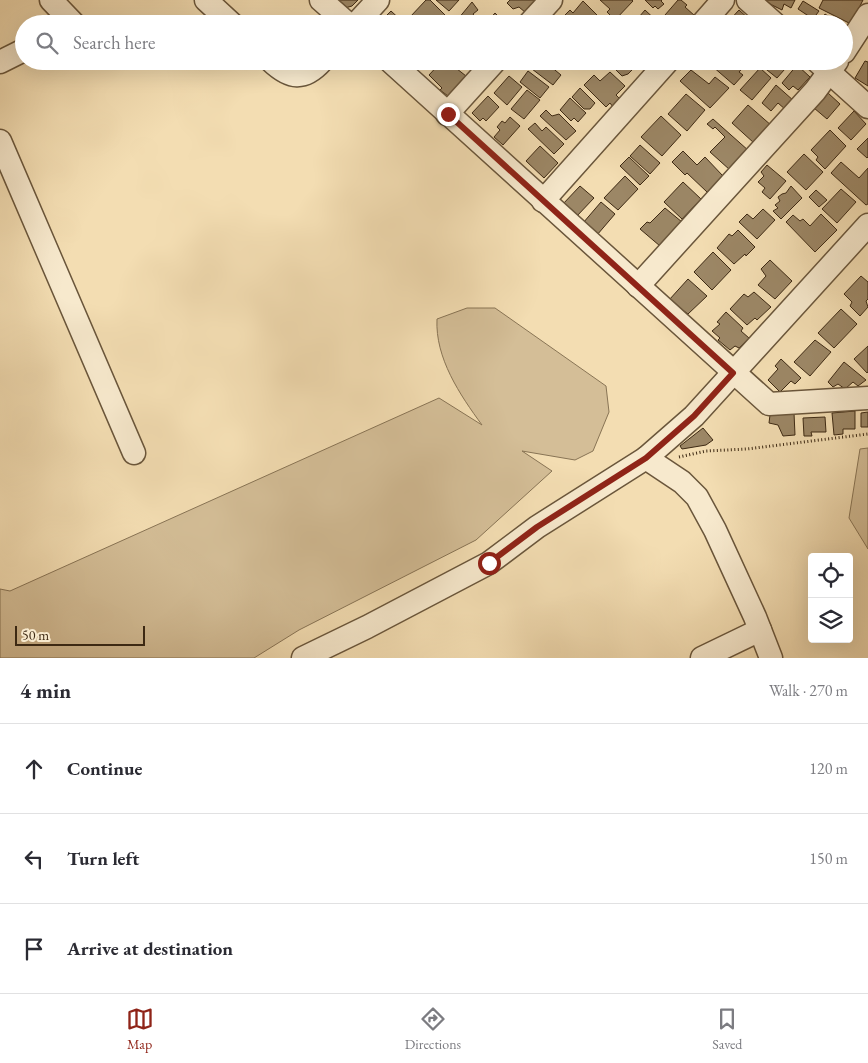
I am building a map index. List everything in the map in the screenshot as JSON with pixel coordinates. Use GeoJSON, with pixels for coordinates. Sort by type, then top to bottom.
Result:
{"type":"FeatureCollection","features":[{"type":"Feature","properties":{"kind":"street"},"geometry":{"type":"LineString","coordinates":[[51,0],[65,15]]}},
{"type":"Feature","properties":{"kind":"street"},"geometry":{"type":"LineString","coordinates":[[206,0],[222,15]]}},
{"type":"Feature","properties":{"kind":"street"},"geometry":{"type":"LineString","coordinates":[[321,0],[338,15]]}},
{"type":"Feature","properties":{"kind":"street"},"geometry":{"type":"LineString","coordinates":[[364,15],[378,0]]}},
{"type":"Feature","properties":{"kind":"street"},"geometry":{"type":"LineString","coordinates":[[537,15],[551,0]]}},
{"type":"Feature","properties":{"kind":"street"},"geometry":{"type":"LineString","coordinates":[[710,15],[723,0]]}},
{"type":"Feature","properties":{"kind":"street"},"geometry":{"type":"LineString","coordinates":[[748,0],[765,15]]}},
{"type":"Feature","properties":{"kind":"street"},"geometry":{"type":"LineString","coordinates":[[853,38],[868,15]]}},
{"type":"Feature","properties":{"kind":"street"},"geometry":{"type":"LineString","coordinates":[[0,62],[15,54]]}},
{"type":"Feature","properties":{"kind":"street"},"geometry":{"type":"LineString","coordinates":[[281,70],[299,76],[307,74],[312,70]]}},
{"type":"Feature","properties":{"kind":"street"},"geometry":{"type":"LineString","coordinates":[[400,70],[769,404],[868,398]]}},
{"type":"Feature","properties":{"kind":"street"},"geometry":{"type":"LineString","coordinates":[[448,114],[487,70]]}},
{"type":"Feature","properties":{"kind":"street"},"geometry":{"type":"LineString","coordinates":[[543,201],[660,70]]}},
{"type":"Feature","properties":{"kind":"street"},"geometry":{"type":"LineString","coordinates":[[638,286],[814,91],[825,70]]}},
{"type":"Feature","properties":{"kind":"street"},"geometry":{"type":"LineString","coordinates":[[833,70],[868,107]]}},
{"type":"Feature","properties":{"kind":"street"},"geometry":{"type":"LineString","coordinates":[[0,141],[134,453]]}},
{"type":"Feature","properties":{"kind":"street"},"geometry":{"type":"LineString","coordinates":[[303,658],[368,627],[489,563],[537,527],[646,458],[694,416],[868,225]]}},
{"type":"Feature","properties":{"kind":"street"},"geometry":{"type":"LineString","coordinates":[[646,458],[682,482],[697,497],[715,530],[771,658]]}},
{"type":"Feature","properties":{"kind":"street"},"geometry":{"type":"LineString","coordinates":[[702,658],[760,630]]}},
{"type":"Feature","properties":{"kind":"path"},"geometry":{"type":"LineString","coordinates":[[646,458],[674,458],[706,451],[747,450],[868,434]]}},
{"type":"Feature","properties":{"kind":"shaded area"},"geometry":{"type":"Polygon","coordinates":[[[467,308],[495,308],[606,386],[609,412],[593,451],[575,460],[522,451],[552,471],[476,540],[299,630],[254,658],[0,658],[0,589],[10,591],[439,398],[482,425],[450,375],[437,334],[437,319],[467,308]]]}},
{"type":"Feature","properties":{"kind":"shaded area"},"geometry":{"type":"Polygon","coordinates":[[[868,448],[868,549],[849,518],[860,449],[868,448]]]}},
{"type":"Feature","properties":{"kind":"building"},"geometry":{"type":"Polygon","coordinates":[[[336,0],[358,0],[352,6],[345,8],[336,0]]]}},
{"type":"Feature","properties":{"kind":"building"},"geometry":{"type":"Polygon","coordinates":[[[426,0],[430,0],[445,15],[412,15],[426,0]]]}},
{"type":"Feature","properties":{"kind":"building"},"geometry":{"type":"Polygon","coordinates":[[[436,0],[459,0],[449,11],[436,0]]]}},
{"type":"Feature","properties":{"kind":"building"},"geometry":{"type":"Polygon","coordinates":[[[510,0],[534,0],[537,2],[526,13],[519,7],[513,9],[507,3],[510,0]]]}},
{"type":"Feature","properties":{"kind":"building"},"geometry":{"type":"Polygon","coordinates":[[[600,0],[633,1],[620,15],[610,15],[607,12],[610,9],[600,0]]]}},
{"type":"Feature","properties":{"kind":"building"},"geometry":{"type":"Polygon","coordinates":[[[645,0],[662,0],[664,4],[658,9],[655,6],[653,8],[645,0]]]}},
{"type":"Feature","properties":{"kind":"building"},"geometry":{"type":"Polygon","coordinates":[[[678,0],[681,0],[687,5],[685,7],[694,15],[665,15],[678,0]]]}},
{"type":"Feature","properties":{"kind":"building"},"geometry":{"type":"Polygon","coordinates":[[[762,0],[795,0],[791,8],[784,4],[782,10],[762,0]]]}},
{"type":"Feature","properties":{"kind":"building"},"geometry":{"type":"Polygon","coordinates":[[[823,0],[863,0],[853,20],[853,15],[833,15],[819,8],[823,0]]]}},
{"type":"Feature","properties":{"kind":"building"},"geometry":{"type":"Polygon","coordinates":[[[583,1],[597,15],[565,15],[570,10],[573,13],[583,1]]]}},
{"type":"Feature","properties":{"kind":"building"},"geometry":{"type":"Polygon","coordinates":[[[803,1],[819,11],[816,15],[807,15],[798,9],[803,1]]]}},
{"type":"Feature","properties":{"kind":"building"},"geometry":{"type":"Polygon","coordinates":[[[472,2],[478,10],[474,15],[461,15],[472,2]]]}},
{"type":"Feature","properties":{"kind":"building"},"geometry":{"type":"Polygon","coordinates":[[[645,10],[650,15],[641,15],[645,10]]]}},
{"type":"Feature","properties":{"kind":"building"},"geometry":{"type":"Polygon","coordinates":[[[739,10],[745,15],[734,15],[739,10]]]}},
{"type":"Feature","properties":{"kind":"building"},"geometry":{"type":"Polygon","coordinates":[[[391,11],[395,15],[387,15],[391,11]]]}},
{"type":"Feature","properties":{"kind":"building"},"geometry":{"type":"Polygon","coordinates":[[[865,61],[868,62],[868,86],[855,78],[865,61]]]}},
{"type":"Feature","properties":{"kind":"building"},"geometry":{"type":"Polygon","coordinates":[[[434,70],[458,70],[466,76],[448,96],[440,90],[442,88],[429,75],[434,70]]]}},
{"type":"Feature","properties":{"kind":"building"},"geometry":{"type":"Polygon","coordinates":[[[533,70],[555,70],[561,75],[553,85],[533,70]]]}},
{"type":"Feature","properties":{"kind":"building"},"geometry":{"type":"Polygon","coordinates":[[[616,70],[632,70],[628,74],[622,76],[616,70]]]}},
{"type":"Feature","properties":{"kind":"building"},"geometry":{"type":"Polygon","coordinates":[[[691,70],[709,84],[715,77],[729,88],[710,108],[680,81],[691,70]]]}},
{"type":"Feature","properties":{"kind":"building"},"geometry":{"type":"Polygon","coordinates":[[[717,70],[741,70],[739,72],[743,75],[734,85],[717,70]]]}},
{"type":"Feature","properties":{"kind":"building"},"geometry":{"type":"Polygon","coordinates":[[[758,70],[762,70],[771,78],[752,100],[740,90],[758,70]]]}},
{"type":"Feature","properties":{"kind":"building"},"geometry":{"type":"Polygon","coordinates":[[[767,70],[784,70],[777,78],[767,70]]]}},
{"type":"Feature","properties":{"kind":"building"},"geometry":{"type":"Polygon","coordinates":[[[793,70],[802,70],[810,77],[798,90],[793,86],[789,90],[782,83],[793,70]]]}},
{"type":"Feature","properties":{"kind":"building"},"geometry":{"type":"Polygon","coordinates":[[[528,71],[549,87],[540,98],[520,82],[528,71]]]}},
{"type":"Feature","properties":{"kind":"building"},"geometry":{"type":"Polygon","coordinates":[[[610,72],[625,86],[616,95],[620,99],[613,107],[610,103],[606,107],[584,85],[594,75],[600,81],[610,72]]]}},
{"type":"Feature","properties":{"kind":"building"},"geometry":{"type":"Polygon","coordinates":[[[509,76],[522,87],[507,105],[494,93],[509,76]]]}},
{"type":"Feature","properties":{"kind":"building"},"geometry":{"type":"Polygon","coordinates":[[[776,85],[794,101],[786,110],[778,103],[771,111],[762,103],[776,85]]]}},
{"type":"Feature","properties":{"kind":"building"},"geometry":{"type":"Polygon","coordinates":[[[580,88],[595,103],[590,109],[584,109],[572,97],[580,88]]]}},
{"type":"Feature","properties":{"kind":"building"},"geometry":{"type":"Polygon","coordinates":[[[527,90],[540,100],[524,119],[511,109],[527,90]]]}},
{"type":"Feature","properties":{"kind":"building"},"geometry":{"type":"Polygon","coordinates":[[[828,93],[840,104],[827,119],[814,108],[828,93]]]}},
{"type":"Feature","properties":{"kind":"building"},"geometry":{"type":"Polygon","coordinates":[[[686,94],[705,110],[687,131],[668,114],[686,94]]]}},
{"type":"Feature","properties":{"kind":"building"},"geometry":{"type":"Polygon","coordinates":[[[488,96],[499,107],[486,121],[483,118],[480,121],[472,113],[488,96]]]}},
{"type":"Feature","properties":{"kind":"building"},"geometry":{"type":"Polygon","coordinates":[[[570,98],[586,113],[578,122],[574,118],[571,121],[560,110],[570,98]]]}},
{"type":"Feature","properties":{"kind":"building"},"geometry":{"type":"Polygon","coordinates":[[[748,105],[772,126],[754,143],[732,123],[748,105]]]}},
{"type":"Feature","properties":{"kind":"building"},"geometry":{"type":"Polygon","coordinates":[[[546,110],[552,116],[559,114],[576,131],[566,140],[540,116],[546,110]]]}},
{"type":"Feature","properties":{"kind":"building"},"geometry":{"type":"Polygon","coordinates":[[[854,111],[866,124],[851,140],[838,128],[854,111]]]}},
{"type":"Feature","properties":{"kind":"building"},"geometry":{"type":"Polygon","coordinates":[[[661,116],[681,135],[662,156],[641,137],[661,116]]]}},
{"type":"Feature","properties":{"kind":"building"},"geometry":{"type":"Polygon","coordinates":[[[510,117],[520,126],[503,145],[494,137],[500,130],[497,127],[502,121],[505,123],[510,117]]]}},
{"type":"Feature","properties":{"kind":"building"},"geometry":{"type":"Polygon","coordinates":[[[713,119],[749,151],[730,170],[710,152],[725,137],[715,127],[713,129],[707,124],[713,119]]]}},
{"type":"Feature","properties":{"kind":"building"},"geometry":{"type":"Polygon","coordinates":[[[535,123],[542,131],[546,127],[564,144],[554,154],[528,129],[535,123]]]}},
{"type":"Feature","properties":{"kind":"building"},"geometry":{"type":"Polygon","coordinates":[[[830,130],[846,146],[825,169],[816,160],[818,157],[811,150],[830,130]]]}},
{"type":"Feature","properties":{"kind":"building"},"geometry":{"type":"Polygon","coordinates":[[[868,138],[868,157],[867,158],[857,149],[868,138]]]}},
{"type":"Feature","properties":{"kind":"building"},"geometry":{"type":"Polygon","coordinates":[[[640,145],[660,163],[650,174],[630,156],[640,145]]]}},
{"type":"Feature","properties":{"kind":"building"},"geometry":{"type":"Polygon","coordinates":[[[540,146],[558,163],[544,178],[526,161],[540,146]]]}},
{"type":"Feature","properties":{"kind":"building"},"geometry":{"type":"Polygon","coordinates":[[[683,151],[697,165],[705,157],[723,176],[707,192],[672,162],[683,151]]]}},
{"type":"Feature","properties":{"kind":"building"},"geometry":{"type":"Polygon","coordinates":[[[804,154],[823,172],[806,190],[787,172],[804,154]]]}},
{"type":"Feature","properties":{"kind":"building"},"geometry":{"type":"Polygon","coordinates":[[[629,157],[649,176],[640,185],[620,166],[629,157]]]}},
{"type":"Feature","properties":{"kind":"building"},"geometry":{"type":"Polygon","coordinates":[[[841,162],[859,178],[868,168],[868,204],[866,205],[831,173],[841,162]]]}},
{"type":"Feature","properties":{"kind":"building"},"geometry":{"type":"Polygon","coordinates":[[[767,165],[786,181],[770,199],[762,192],[765,188],[758,182],[764,176],[761,172],[767,165]]]}},
{"type":"Feature","properties":{"kind":"building"},"geometry":{"type":"Polygon","coordinates":[[[625,176],[638,189],[618,210],[604,198],[625,176]]]}},
{"type":"Feature","properties":{"kind":"building"},"geometry":{"type":"Polygon","coordinates":[[[683,182],[701,199],[682,219],[664,202],[683,182]]]}},
{"type":"Feature","properties":{"kind":"building"},"geometry":{"type":"Polygon","coordinates":[[[580,186],[594,198],[576,217],[562,205],[580,186]]]}},
{"type":"Feature","properties":{"kind":"building"},"geometry":{"type":"Polygon","coordinates":[[[791,186],[802,198],[781,219],[773,211],[778,208],[775,205],[780,201],[778,197],[786,193],[791,186]]]}},
{"type":"Feature","properties":{"kind":"building"},"geometry":{"type":"Polygon","coordinates":[[[841,189],[856,202],[837,223],[822,209],[841,189]]]}},
{"type":"Feature","properties":{"kind":"building"},"geometry":{"type":"Polygon","coordinates":[[[816,190],[827,200],[819,207],[809,197],[816,190]]]}},
{"type":"Feature","properties":{"kind":"building"},"geometry":{"type":"Polygon","coordinates":[[[601,202],[615,214],[597,235],[583,223],[601,202]]]}},
{"type":"Feature","properties":{"kind":"building"},"geometry":{"type":"Polygon","coordinates":[[[665,208],[682,222],[660,246],[640,229],[647,222],[650,223],[665,208]]]}},
{"type":"Feature","properties":{"kind":"building"},"geometry":{"type":"Polygon","coordinates":[[[763,209],[775,220],[757,239],[739,222],[747,214],[753,219],[763,209]]]}},
{"type":"Feature","properties":{"kind":"building"},"geometry":{"type":"Polygon","coordinates":[[[821,214],[837,230],[815,252],[786,222],[793,215],[800,221],[803,219],[810,226],[821,214]]]}},
{"type":"Feature","properties":{"kind":"building"},"geometry":{"type":"Polygon","coordinates":[[[738,230],[755,247],[734,264],[717,248],[729,234],[732,236],[738,230]]]}},
{"type":"Feature","properties":{"kind":"building"},"geometry":{"type":"Polygon","coordinates":[[[713,252],[731,270],[712,290],[694,272],[713,252]]]}},
{"type":"Feature","properties":{"kind":"building"},"geometry":{"type":"Polygon","coordinates":[[[770,260],[792,281],[775,299],[758,285],[766,276],[761,269],[770,260]]]}},
{"type":"Feature","properties":{"kind":"building"},"geometry":{"type":"Polygon","coordinates":[[[861,276],[868,282],[868,299],[866,301],[868,307],[860,316],[850,306],[852,302],[844,294],[861,276]]]}},
{"type":"Feature","properties":{"kind":"building"},"geometry":{"type":"Polygon","coordinates":[[[688,279],[707,296],[688,314],[669,300],[688,279]]]}},
{"type":"Feature","properties":{"kind":"building"},"geometry":{"type":"Polygon","coordinates":[[[754,292],[771,307],[757,320],[755,318],[747,325],[730,309],[744,294],[748,297],[754,292]]]}},
{"type":"Feature","properties":{"kind":"building"},"geometry":{"type":"Polygon","coordinates":[[[841,309],[857,324],[834,348],[818,333],[841,309]]]}},
{"type":"Feature","properties":{"kind":"building"},"geometry":{"type":"Polygon","coordinates":[[[726,312],[743,328],[741,331],[749,338],[739,348],[735,346],[730,350],[718,340],[720,338],[712,331],[720,324],[717,322],[726,312]]]}},
{"type":"Feature","properties":{"kind":"building"},"geometry":{"type":"Polygon","coordinates":[[[815,340],[831,352],[810,376],[794,362],[815,340]]]}},
{"type":"Feature","properties":{"kind":"building"},"geometry":{"type":"Polygon","coordinates":[[[868,346],[868,372],[867,373],[854,359],[868,346]]]}},
{"type":"Feature","properties":{"kind":"building"},"geometry":{"type":"Polygon","coordinates":[[[781,359],[801,378],[795,384],[791,381],[780,392],[768,380],[778,369],[775,366],[781,359]]]}},
{"type":"Feature","properties":{"kind":"building"},"geometry":{"type":"Polygon","coordinates":[[[844,362],[866,380],[858,386],[853,382],[845,389],[838,384],[833,387],[828,382],[844,362]]]}},
{"type":"Feature","properties":{"kind":"building"},"geometry":{"type":"Polygon","coordinates":[[[855,411],[855,429],[843,429],[843,434],[834,435],[832,413],[855,411]]]}},
{"type":"Feature","properties":{"kind":"building"},"geometry":{"type":"Polygon","coordinates":[[[868,412],[868,427],[861,427],[861,413],[868,412]]]}},
{"type":"Feature","properties":{"kind":"building"},"geometry":{"type":"Polygon","coordinates":[[[794,413],[795,435],[783,436],[778,425],[769,423],[770,415],[794,413]]]}},
{"type":"Feature","properties":{"kind":"building"},"geometry":{"type":"Polygon","coordinates":[[[825,417],[826,432],[811,432],[812,436],[804,436],[803,418],[825,417]]]}},
{"type":"Feature","properties":{"kind":"building"},"geometry":{"type":"Polygon","coordinates":[[[703,428],[713,440],[706,445],[682,449],[680,446],[703,428]]]}},
{"type":"Feature","properties":{"kind":"route"},"geometry":{"type":"LineString","coordinates":[[448,114],[733,373],[694,416],[646,458],[537,527],[489,563]]}}]}
